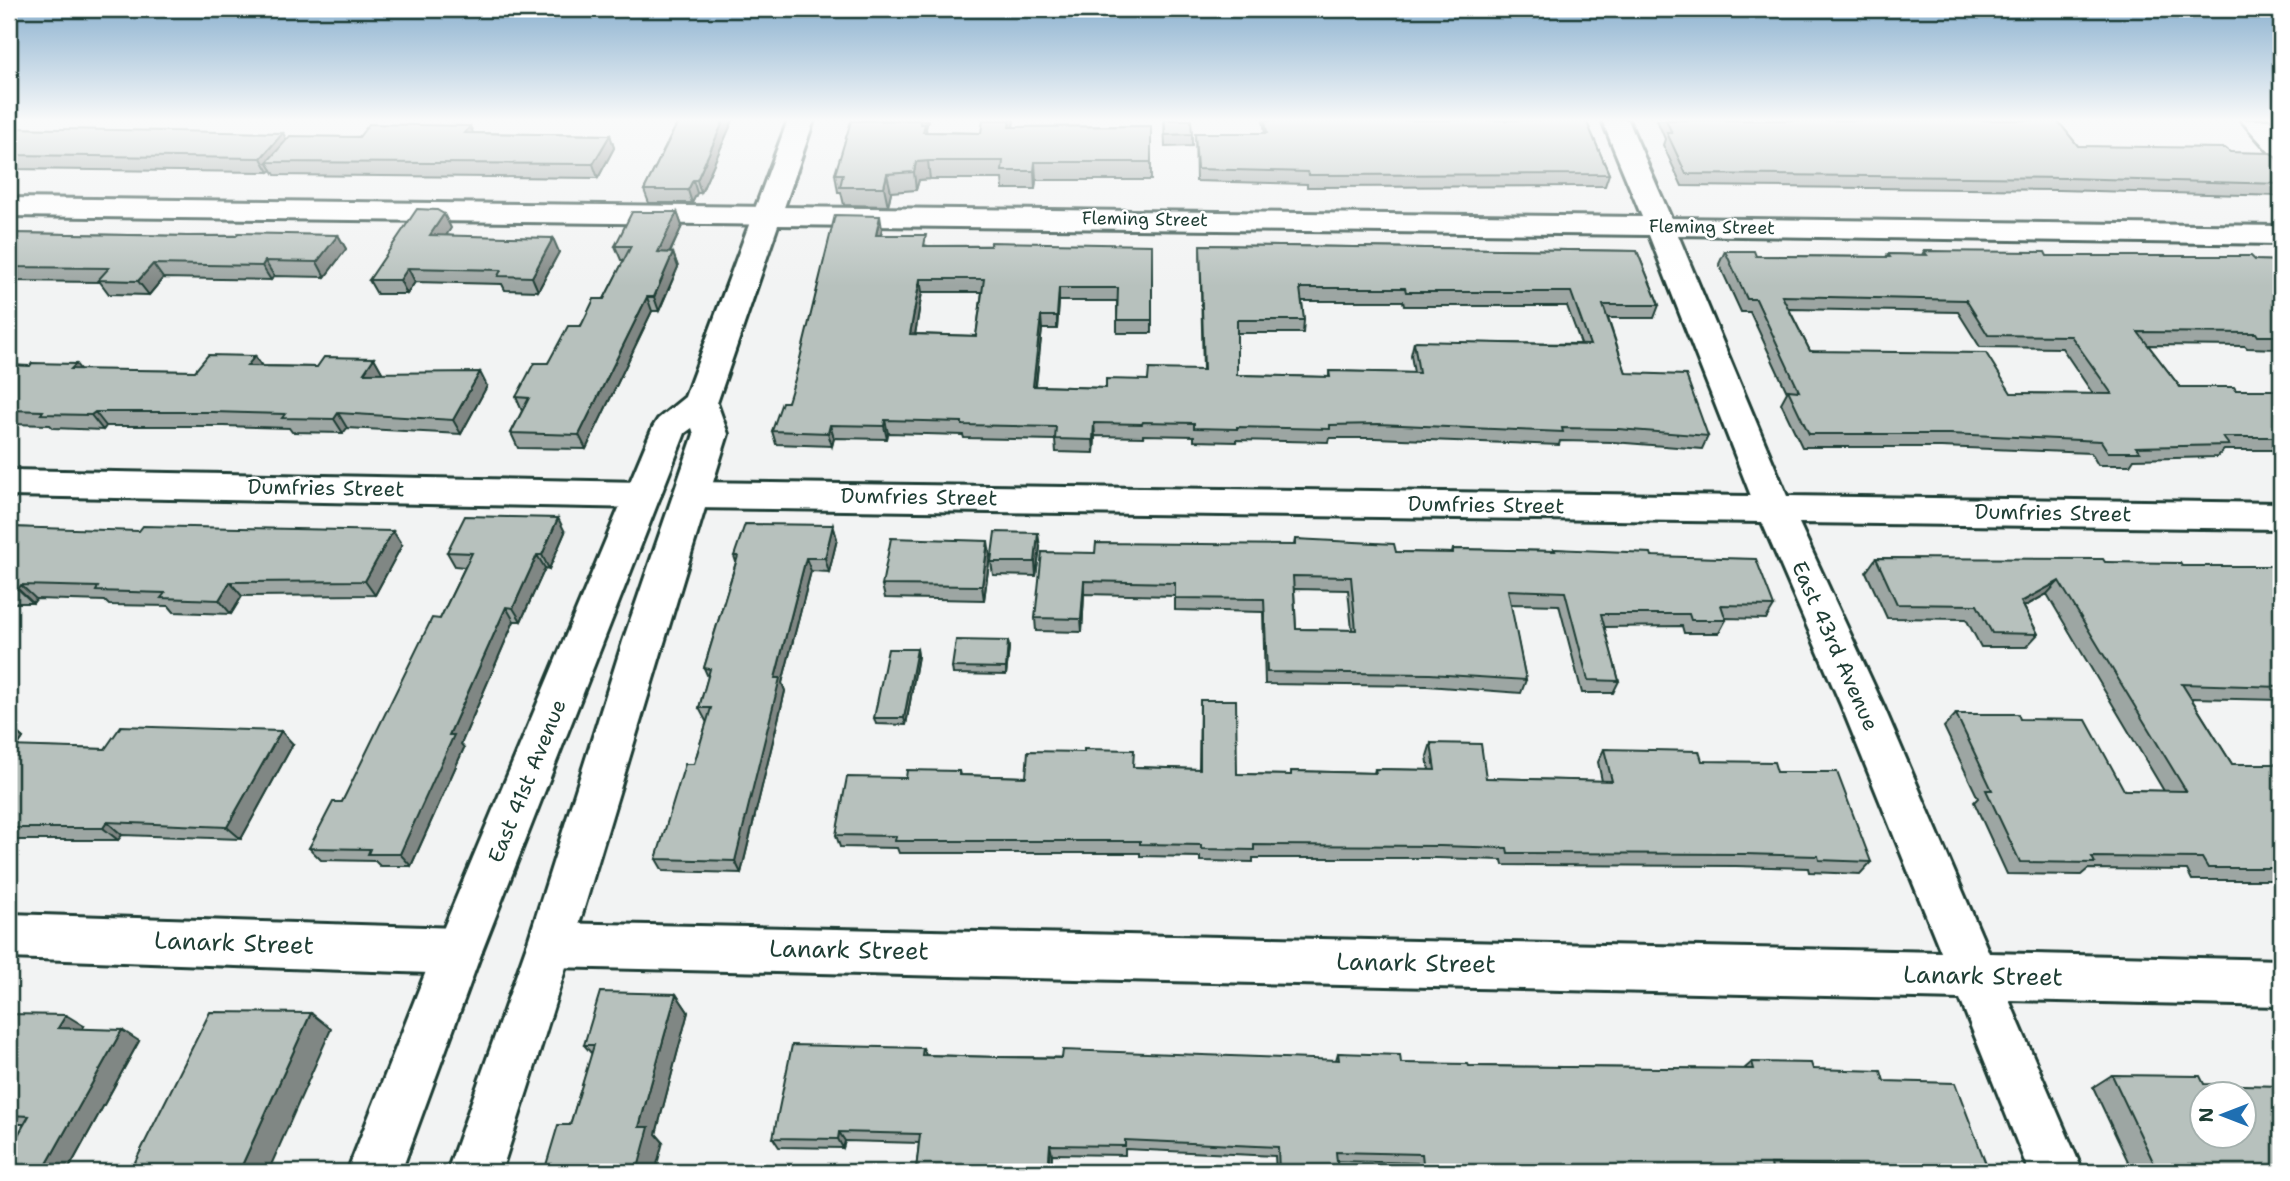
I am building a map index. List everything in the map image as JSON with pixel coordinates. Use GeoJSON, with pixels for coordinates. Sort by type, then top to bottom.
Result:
{"type":"FeatureCollection","features":[{"type":"Feature","properties":{"kind":"street"},"geometry":{"type":"LineString","coordinates":[[474,1172],[551,945],[643,641],[712,434],[700,403],[781,175]]}},
{"type":"Feature","properties":{"kind":"street","name":"East 43rd Avenue"},"geometry":{"type":"LineString","coordinates":[[1638,175],[1774,509],[1861,705],[2056,1172]]}},
{"type":"Feature","properties":{"kind":"street","name":"Fleming Street"},"geometry":{"type":"LineString","coordinates":[[9,207],[2281,235]]}},
{"type":"Feature","properties":{"kind":"street","name":"East 41st Avenue"},"geometry":{"type":"LineString","coordinates":[[374,1172],[458,951],[670,427],[700,403]]}},
{"type":"Feature","properties":{"kind":"street","name":"Dumfries Street"},"geometry":{"type":"LineString","coordinates":[[9,483],[643,495]]}},
{"type":"Feature","properties":{"kind":"street","name":"Dumfries Street"},"geometry":{"type":"LineString","coordinates":[[691,495],[2281,516]]}},
{"type":"Feature","properties":{"kind":"street","name":"Lanark Street"},"geometry":{"type":"LineString","coordinates":[[9,936],[458,951]]}},
{"type":"Feature","properties":{"kind":"street","name":"Lanark Street"},"geometry":{"type":"LineString","coordinates":[[551,945],[2281,983]]}},
{"type":"Feature","properties":{"kind":"building"},"geometry":{"type":"Polygon","coordinates":[[[651,175],[699,175],[688,190],[644,190],[651,175]]]}},
{"type":"Feature","properties":{"kind":"building"},"geometry":{"type":"Polygon","coordinates":[[[843,175],[887,175],[884,187],[840,187],[843,175]]]}},
{"type":"Feature","properties":{"kind":"building"},"geometry":{"type":"Polygon","coordinates":[[[1792,175],[2281,175],[2281,184],[1792,175]]]}},
{"type":"Feature","properties":{"kind":"building"},"geometry":{"type":"Polygon","coordinates":[[[417,209],[437,210],[444,214],[430,235],[553,238],[532,277],[498,276],[501,270],[408,268],[400,280],[369,280],[417,209]]]}},
{"type":"Feature","properties":{"kind":"building"},"geometry":{"type":"Polygon","coordinates":[[[632,212],[677,212],[658,252],[673,253],[654,297],[647,297],[579,435],[511,433],[529,398],[516,397],[534,363],[548,363],[568,326],[581,326],[594,299],[604,299],[631,246],[615,246],[632,212]]]}},
{"type":"Feature","properties":{"kind":"building"},"geometry":{"type":"Polygon","coordinates":[[[835,215],[880,216],[876,235],[926,235],[924,246],[990,246],[991,242],[1152,245],[1152,320],[1117,320],[1118,288],[1059,288],[1057,316],[1041,316],[1033,386],[1106,388],[1106,379],[1148,380],[1149,369],[1204,370],[1200,245],[1637,251],[1659,305],[1603,305],[1626,373],[1686,375],[1708,436],[1618,429],[1562,428],[1563,432],[1378,424],[1330,425],[1330,429],[1237,429],[1194,428],[1194,423],[1143,422],[1094,423],[1093,440],[1055,439],[1056,427],[885,420],[884,426],[830,425],[828,433],[772,431],[782,402],[788,402],[835,215]],[[920,279],[910,334],[976,336],[984,279],[920,279]],[[1300,288],[1304,320],[1237,320],[1237,375],[1330,377],[1329,371],[1419,373],[1416,341],[1590,345],[1571,292],[1406,292],[1405,288],[1300,288]]]}},
{"type":"Feature","properties":{"kind":"building"},"geometry":{"type":"Polygon","coordinates":[[[9,233],[338,235],[317,262],[265,261],[262,266],[153,264],[138,281],[98,280],[109,268],[9,267],[9,233]]]}},
{"type":"Feature","properties":{"kind":"building"},"geometry":{"type":"Polygon","coordinates":[[[1725,251],[1754,251],[1756,256],[1890,257],[1888,254],[1927,255],[1924,251],[2045,252],[2047,256],[2251,256],[2255,260],[2281,261],[2281,336],[2258,336],[2256,333],[2138,332],[2180,387],[2281,390],[2281,437],[2223,437],[2229,445],[2136,447],[2140,452],[2108,452],[2101,441],[1950,434],[1809,434],[1788,390],[1799,391],[1756,299],[1747,299],[1725,251]],[[1782,296],[1810,351],[1986,353],[2011,393],[2112,394],[2071,336],[1988,335],[1966,300],[1782,296]]]}},
{"type":"Feature","properties":{"kind":"building"},"geometry":{"type":"Polygon","coordinates":[[[208,355],[255,356],[247,366],[317,367],[324,357],[374,358],[364,373],[480,372],[453,420],[338,413],[334,419],[282,418],[285,414],[213,412],[95,412],[91,415],[9,410],[9,365],[76,364],[71,369],[195,371],[208,355]]]}},
{"type":"Feature","properties":{"kind":"building"},"geometry":{"type":"Polygon","coordinates":[[[465,516],[558,518],[542,555],[537,555],[513,608],[506,607],[449,735],[454,735],[400,854],[368,854],[370,849],[309,848],[333,802],[342,802],[432,618],[440,619],[472,553],[447,552],[465,516]]]}},
{"type":"Feature","properties":{"kind":"building"},"geometry":{"type":"Polygon","coordinates":[[[745,524],[833,525],[825,558],[806,558],[775,678],[780,678],[735,861],[656,859],[685,764],[694,764],[711,708],[699,708],[710,669],[704,668],[745,524]]]}},
{"type":"Feature","properties":{"kind":"building"},"geometry":{"type":"Polygon","coordinates":[[[143,526],[393,531],[365,581],[230,582],[219,600],[161,598],[165,593],[96,591],[98,587],[21,585],[18,589],[9,589],[9,527],[139,531],[143,526]]]}},
{"type":"Feature","properties":{"kind":"building"},"geometry":{"type":"Polygon","coordinates":[[[995,532],[1038,533],[1035,562],[991,562],[995,532]]]}},
{"type":"Feature","properties":{"kind":"building"},"geometry":{"type":"Polygon","coordinates":[[[891,538],[988,541],[982,586],[882,585],[891,538]]]}},
{"type":"Feature","properties":{"kind":"building"},"geometry":{"type":"Polygon","coordinates":[[[1295,539],[1394,544],[1396,552],[1453,553],[1453,549],[1555,551],[1554,549],[1651,553],[1652,556],[1756,559],[1774,606],[1721,605],[1726,620],[1691,620],[1689,614],[1601,614],[1619,681],[1588,680],[1565,592],[1508,590],[1526,680],[1430,674],[1267,672],[1264,599],[1175,598],[1175,583],[1084,581],[1081,619],[1035,618],[1042,552],[1095,553],[1096,543],[1295,545],[1295,539]],[[1293,576],[1296,629],[1356,630],[1351,577],[1293,576]]]}},
{"type":"Feature","properties":{"kind":"building"},"geometry":{"type":"Polygon","coordinates":[[[1876,558],[2103,559],[2105,562],[2180,563],[2182,566],[2281,566],[2281,687],[2182,684],[2232,764],[2281,764],[2281,868],[2208,868],[2202,858],[2092,857],[2095,863],[2020,862],[1986,790],[1992,790],[1956,714],[2018,714],[2020,719],[2086,720],[2124,790],[2186,791],[2059,581],[2021,602],[2038,634],[1992,633],[1977,605],[1897,604],[1876,558]]]}},
{"type":"Feature","properties":{"kind":"building"},"geometry":{"type":"Polygon","coordinates":[[[956,640],[1008,641],[1006,668],[952,667],[956,640]]]}},
{"type":"Feature","properties":{"kind":"building"},"geometry":{"type":"Polygon","coordinates":[[[888,649],[917,649],[904,718],[874,718],[888,649]]]}},
{"type":"Feature","properties":{"kind":"building"},"geometry":{"type":"Polygon","coordinates":[[[1200,700],[1236,700],[1237,774],[1291,775],[1291,771],[1376,773],[1375,769],[1435,770],[1431,743],[1481,744],[1486,778],[1612,781],[1604,749],[1699,751],[1702,761],[1774,762],[1777,772],[1837,772],[1871,862],[1819,860],[1818,856],[1745,854],[1508,853],[1507,848],[1440,846],[1254,845],[1254,850],[1201,849],[1201,845],[1140,844],[1140,841],[895,841],[896,836],[836,835],[847,777],[906,778],[907,770],[1026,777],[1028,751],[1084,752],[1084,749],[1134,750],[1133,767],[1200,769],[1200,700]]]}},
{"type":"Feature","properties":{"kind":"building"},"geometry":{"type":"Polygon","coordinates":[[[121,726],[281,731],[227,827],[107,822],[103,828],[9,828],[9,746],[105,749],[121,726]]]}},
{"type":"Feature","properties":{"kind":"building"},"geometry":{"type":"Polygon","coordinates":[[[600,992],[676,994],[639,1127],[649,1127],[637,1172],[544,1172],[558,1125],[570,1125],[594,1045],[584,1045],[600,992]]]}},
{"type":"Feature","properties":{"kind":"building"},"geometry":{"type":"Polygon","coordinates":[[[210,1012],[311,1013],[239,1172],[130,1172],[210,1012]]]}},
{"type":"Feature","properties":{"kind":"building"},"geometry":{"type":"Polygon","coordinates":[[[9,1014],[66,1015],[58,1028],[122,1030],[44,1169],[9,1168],[9,1151],[29,1116],[9,1115],[9,1014]]]}},
{"type":"Feature","properties":{"kind":"building"},"geometry":{"type":"Polygon","coordinates":[[[792,1045],[923,1048],[922,1055],[1062,1058],[1063,1050],[1339,1060],[1338,1053],[1400,1055],[1401,1063],[1469,1066],[1754,1069],[1752,1062],[1811,1063],[1813,1069],[1881,1071],[1884,1081],[1955,1083],[1989,1172],[1856,1170],[1855,1166],[1771,1164],[1772,1169],[1699,1167],[1700,1172],[1424,1172],[1422,1154],[1336,1152],[1338,1172],[1279,1172],[1278,1147],[1125,1140],[1125,1146],[1050,1145],[1048,1172],[916,1170],[920,1134],[839,1132],[838,1139],[773,1138],[792,1045]]]}},
{"type":"Feature","properties":{"kind":"building"},"geometry":{"type":"Polygon","coordinates":[[[2112,1075],[2200,1076],[2202,1080],[2188,1080],[2188,1150],[2258,1150],[2258,1085],[2281,1086],[2281,1172],[2158,1172],[2112,1075]]]}}]}
